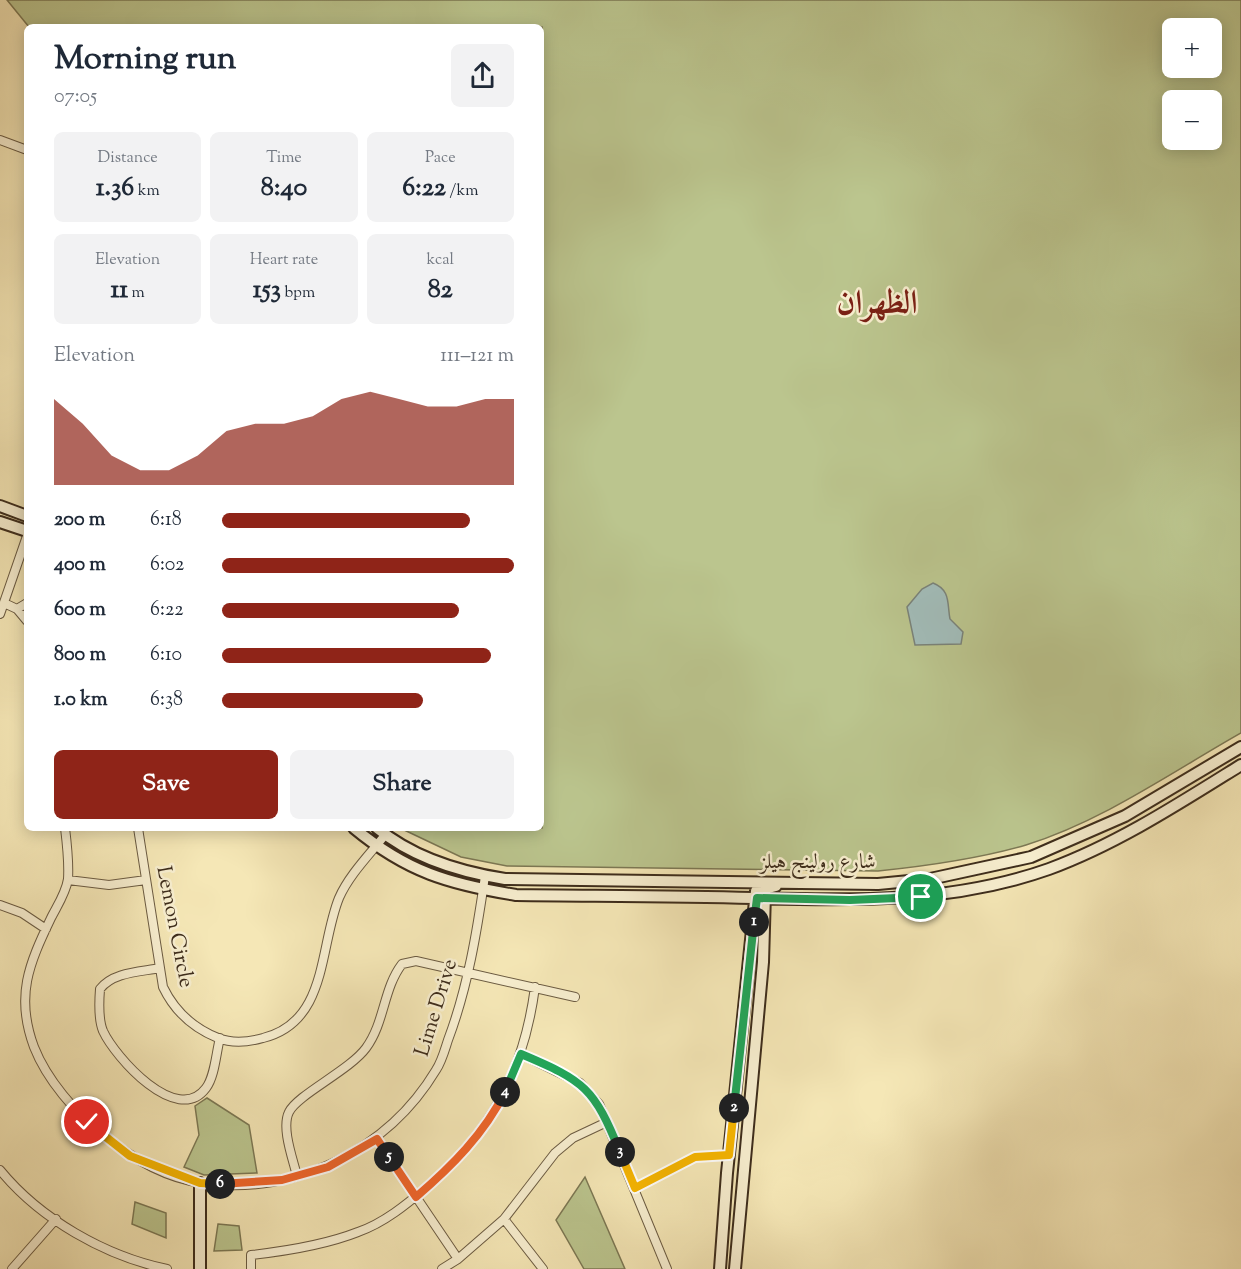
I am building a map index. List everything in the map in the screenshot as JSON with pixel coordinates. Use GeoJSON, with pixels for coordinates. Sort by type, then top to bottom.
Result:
{"type":"FeatureCollection","features":[{"type":"Feature","properties":{"kind":"main road"},"geometry":{"type":"LineString","coordinates":[[0,506],[24,515]]}},
{"type":"Feature","properties":{"kind":"main road"},"geometry":{"type":"LineString","coordinates":[[0,522],[24,530]]}},
{"type":"Feature","properties":{"kind":"main road","name":"شارع رولينج هيلز"},"geometry":{"type":"LineString","coordinates":[[381,831],[456,869],[506,879],[878,884],[930,879],[1031,857],[1125,816],[1241,747]]}},
{"type":"Feature","properties":{"kind":"main road","name":"شارع رولينج هيلز"},"geometry":{"type":"LineString","coordinates":[[357,831],[375,847],[431,875],[483,890],[516,895],[734,898],[759,896],[784,899],[850,900],[921,897],[987,887],[1050,868],[1132,831],[1241,765]]}},
{"type":"Feature","properties":{"kind":"main road"},"geometry":{"type":"LineString","coordinates":[[624,896],[625,880]]}},
{"type":"Feature","properties":{"kind":"main road"},"geometry":{"type":"LineString","coordinates":[[735,1269],[766,921],[759,896],[750,882]]}},
{"type":"Feature","properties":{"kind":"main road"},"geometry":{"type":"LineString","coordinates":[[759,896],[788,883]]}},
{"type":"Feature","properties":{"kind":"main road"},"geometry":{"type":"LineString","coordinates":[[720,1269],[729,1155],[754,923],[759,896]]}},
{"type":"Feature","properties":{"kind":"main road"},"geometry":{"type":"LineString","coordinates":[[734,898],[747,910],[754,923]]}},
{"type":"Feature","properties":{"kind":"main road"},"geometry":{"type":"LineString","coordinates":[[766,921],[771,911],[784,899]]}},
{"type":"Feature","properties":{"kind":"main road"},"geometry":{"type":"LineString","coordinates":[[200,1183],[200,1269]]}},
{"type":"Feature","properties":{"kind":"street"},"geometry":{"type":"LineString","coordinates":[[0,140],[24,149]]}},
{"type":"Feature","properties":{"kind":"street"},"geometry":{"type":"LineString","coordinates":[[0,614],[24,545]]}},
{"type":"Feature","properties":{"kind":"street"},"geometry":{"type":"LineString","coordinates":[[4,603],[16,609],[24,618]]}},
{"type":"Feature","properties":{"kind":"street"},"geometry":{"type":"LineString","coordinates":[[16,609],[24,605]]}},
{"type":"Feature","properties":{"kind":"street","name":"Lime Drive"},"geometry":{"type":"LineString","coordinates":[[65,831],[68,880],[25,980],[23,1000],[34,1048],[60,1092],[87,1122],[130,1156],[200,1183],[236,1185],[297,1176],[328,1167],[377,1139],[437,1069],[456,1018],[468,972],[485,876]]}},
{"type":"Feature","properties":{"kind":"street","name":"Lemon Circle"},"geometry":{"type":"LineString","coordinates":[[138,831],[163,987],[182,1016],[203,1032],[221,1041],[248,1042],[273,1036],[299,1016],[315,992],[332,916],[340,895],[375,847],[381,831]]}},
{"type":"Feature","properties":{"kind":"street"},"geometry":{"type":"LineString","coordinates":[[68,880],[109,885],[146,880]]}},
{"type":"Feature","properties":{"kind":"street"},"geometry":{"type":"LineString","coordinates":[[0,905],[22,913],[46,929]]}},
{"type":"Feature","properties":{"kind":"street"},"geometry":{"type":"LineString","coordinates":[[297,1176],[289,1141],[287,1114],[293,1106],[335,1076],[366,1048],[385,1008],[392,979],[402,964],[410,960],[575,997]]}},
{"type":"Feature","properties":{"kind":"street"},"geometry":{"type":"LineString","coordinates":[[160,968],[119,976],[106,981],[100,989],[102,1029],[114,1050],[136,1075],[149,1085],[182,1100],[196,1096],[206,1088],[221,1041]]}},
{"type":"Feature","properties":{"kind":"street"},"geometry":{"type":"LineString","coordinates":[[251,1269],[251,1255],[314,1245],[359,1232],[391,1215],[416,1197],[470,1146],[494,1114],[521,1054],[531,1022],[536,987]]}},
{"type":"Feature","properties":{"kind":"street"},"geometry":{"type":"LineString","coordinates":[[521,1054],[580,1083],[599,1104],[667,1269]]}},
{"type":"Feature","properties":{"kind":"street"},"geometry":{"type":"LineString","coordinates":[[442,1269],[458,1259],[504,1219],[555,1153],[573,1138],[607,1122]]}},
{"type":"Feature","properties":{"kind":"street"},"geometry":{"type":"LineString","coordinates":[[377,1139],[458,1259]]}},
{"type":"Feature","properties":{"kind":"street"},"geometry":{"type":"LineString","coordinates":[[635,1188],[695,1157],[729,1155]]}},
{"type":"Feature","properties":{"kind":"street"},"geometry":{"type":"LineString","coordinates":[[1,1173],[34,1204],[56,1219],[120,1255],[167,1269]]}},
{"type":"Feature","properties":{"kind":"street"},"geometry":{"type":"LineString","coordinates":[[12,1269],[56,1219]]}},
{"type":"Feature","properties":{"kind":"street"},"geometry":{"type":"LineString","coordinates":[[504,1219],[543,1269]]}},
{"type":"Feature","properties":{"kind":"green space"},"geometry":{"type":"Polygon","coordinates":[[[7,0],[1241,0],[1241,733],[1136,795],[1055,835],[1026,845],[952,861],[878,871],[507,866],[461,857],[406,831],[544,831],[544,24],[27,24],[7,0]]]}},
{"type":"Feature","properties":{"kind":"green space"},"geometry":{"type":"Polygon","coordinates":[[[207,1098],[249,1125],[257,1173],[204,1175],[184,1167],[199,1135],[195,1106],[207,1098]]]}},
{"type":"Feature","properties":{"kind":"green space"},"geometry":{"type":"Polygon","coordinates":[[[585,1177],[625,1269],[584,1269],[556,1220],[585,1177]]]}},
{"type":"Feature","properties":{"kind":"green space"},"geometry":{"type":"Polygon","coordinates":[[[135,1202],[166,1213],[166,1238],[132,1224],[135,1202]]]}},
{"type":"Feature","properties":{"kind":"green space"},"geometry":{"type":"Polygon","coordinates":[[[218,1224],[239,1226],[242,1250],[214,1251],[218,1224]]]}},
{"type":"Feature","properties":{"kind":"water"},"geometry":{"type":"Polygon","coordinates":[[[933,583],[943,589],[950,619],[963,632],[961,644],[915,645],[907,607],[922,589],[933,583]]]}},
{"type":"Feature","properties":{"kind":"district","name":"الظهران"},"geometry":{"type":"Point","coordinates":[877,305]}},
{"type":"Feature","properties":{"kind":"route"},"geometry":{"type":"LineString","coordinates":[[87,1122],[130,1156],[168,1173],[200,1183],[236,1185],[282,1180],[328,1167],[377,1139],[416,1197],[470,1146],[494,1114],[521,1054],[548,1065],[580,1083],[589,1092],[599,1104],[635,1188],[695,1157],[714,1154],[729,1155],[749,951],[757,898],[850,900],[921,897]]}}]}
